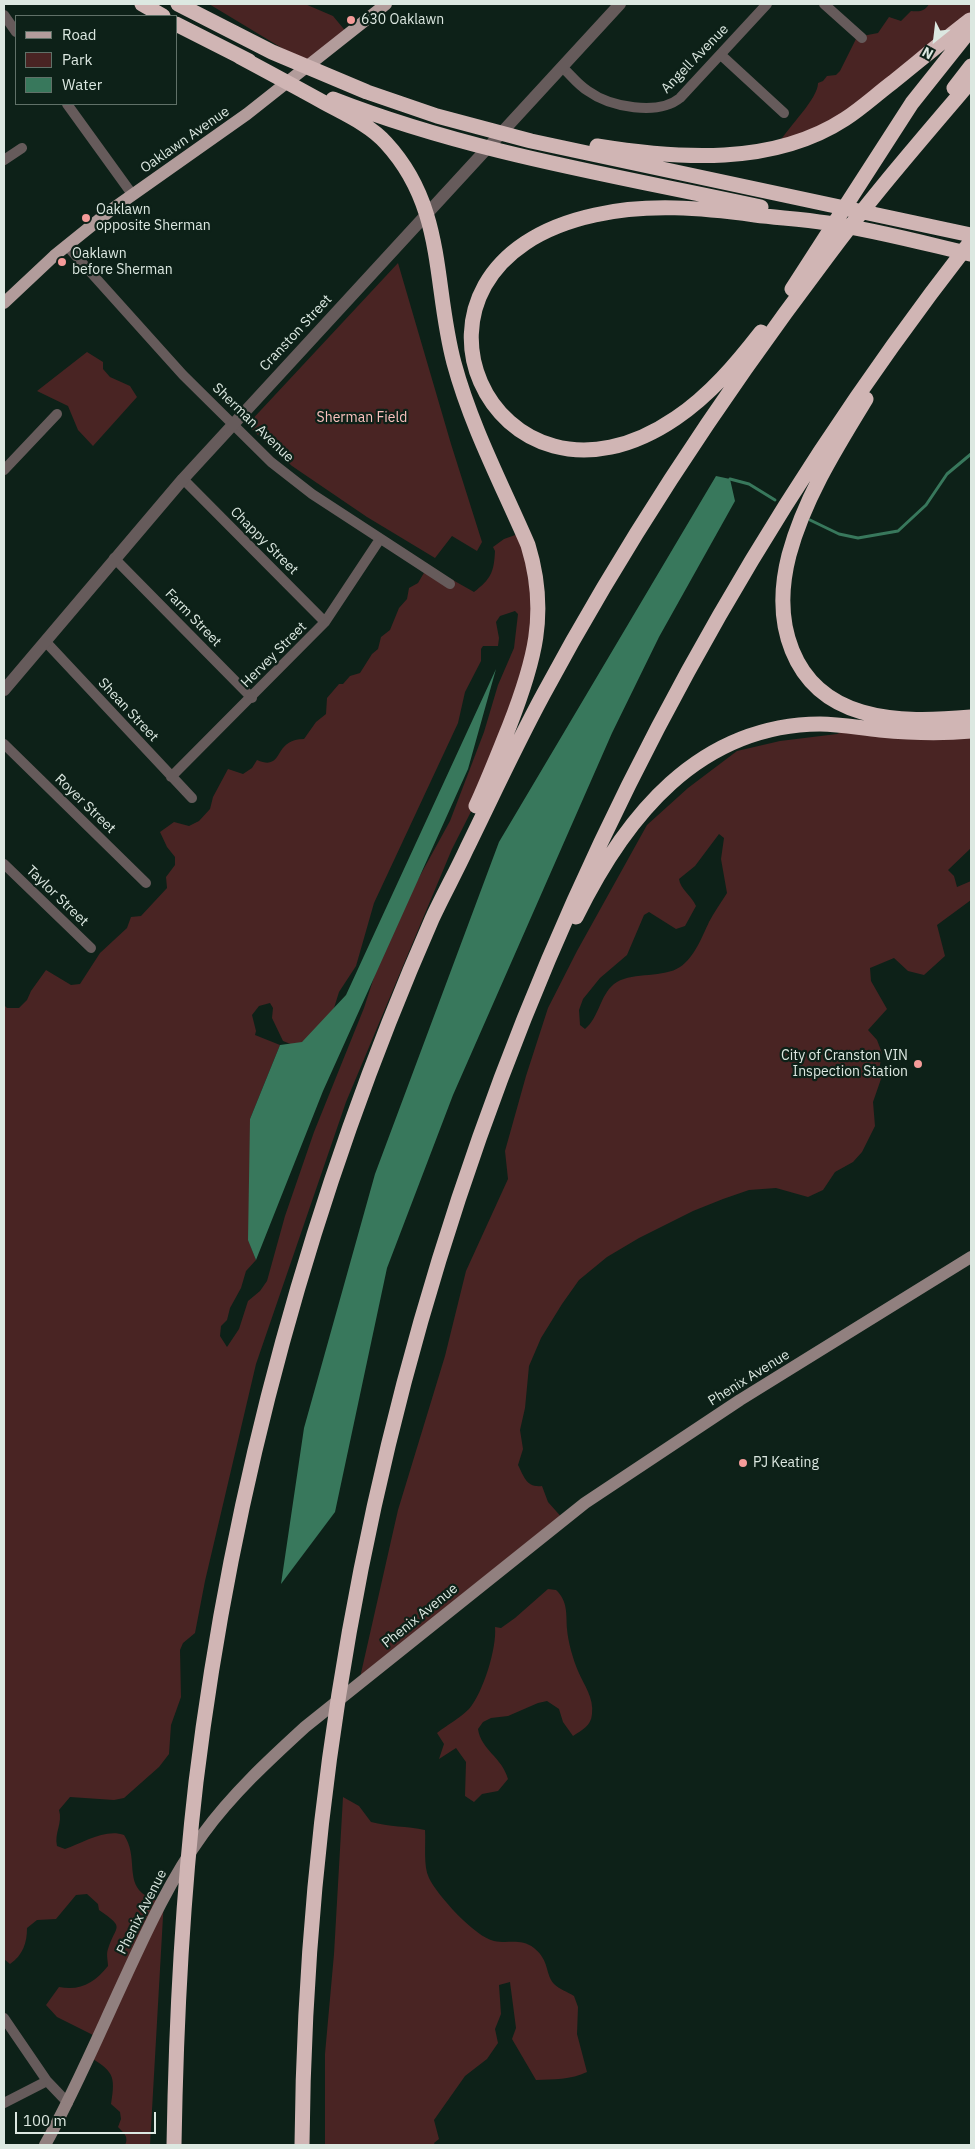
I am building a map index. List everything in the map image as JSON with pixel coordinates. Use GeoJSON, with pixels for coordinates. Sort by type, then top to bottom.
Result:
{"type":"FeatureCollection","features":[{"type":"Feature","properties":{"kind":"highway"},"geometry":{"type":"LineString","coordinates":[[142,4],[161,15]]}},
{"type":"Feature","properties":{"kind":"highway"},"geometry":{"type":"LineString","coordinates":[[178,4],[272,52],[367,92],[437,116],[838,207],[971,235]]}},
{"type":"Feature","properties":{"kind":"highway"},"geometry":{"type":"LineString","coordinates":[[523,135],[647,152],[727,154],[778,148],[814,135],[845,119],[971,19]]}},
{"type":"Feature","properties":{"kind":"highway"},"geometry":{"type":"LineString","coordinates":[[174,2145],[179,1984],[193,1811],[213,1665],[237,1537],[276,1368],[322,1213],[382,1040],[435,912],[459,844],[522,694],[534,656],[539,611],[535,570],[528,545],[472,414],[454,363],[429,218],[421,195],[402,163],[382,138],[343,113],[178,25]]}},
{"type":"Feature","properties":{"kind":"highway"},"geometry":{"type":"LineString","coordinates":[[971,29],[907,111],[770,320],[723,377],[704,396],[676,418],[646,435],[618,446],[593,451],[567,450],[541,442],[518,430],[498,410],[483,387],[474,361],[471,337],[474,314],[480,293],[491,274],[505,258],[524,243],[545,232],[595,215],[650,208],[712,210],[828,223],[971,254]]}},
{"type":"Feature","properties":{"kind":"highway"},"geometry":{"type":"LineString","coordinates":[[240,57],[314,91],[372,114],[461,142],[807,216],[828,223]]}},
{"type":"Feature","properties":{"kind":"highway"},"geometry":{"type":"LineString","coordinates":[[435,912],[543,694],[613,572],[686,457],[826,257],[862,202],[971,66]]}},
{"type":"Feature","properties":{"kind":"highway"},"geometry":{"type":"LineString","coordinates":[[826,257],[898,167],[971,81]]}},
{"type":"Feature","properties":{"kind":"highway"},"geometry":{"type":"LineString","coordinates":[[302,2145],[304,2042],[316,1871],[332,1736],[358,1584],[393,1425],[431,1284],[478,1138],[527,1009],[577,891],[621,798],[671,700],[756,551],[824,444],[971,240]]}},
{"type":"Feature","properties":{"kind":"highway"},"geometry":{"type":"LineString","coordinates":[[956,260],[844,435],[813,492],[790,554],[784,580],[782,606],[789,643],[801,667],[818,687],[839,703],[860,712],[880,716],[929,719],[971,717]]}},
{"type":"Feature","properties":{"kind":"highway"},"geometry":{"type":"LineString","coordinates":[[527,1009],[590,890],[612,854],[635,822],[658,795],[694,763],[742,738],[790,726],[837,725],[922,733],[971,731]]}},
{"type":"Feature","properties":{"kind":"main road","name":"Oaklawn Avenue"},"geometry":{"type":"LineString","coordinates":[[4,303],[67,246],[132,194],[248,114],[386,4]]}},
{"type":"Feature","properties":{"kind":"main road","name":"Phenix Avenue"},"geometry":{"type":"LineString","coordinates":[[45,2145],[68,2103],[145,1935],[170,1887],[203,1834],[261,1767],[305,1727],[585,1503],[740,1400],[971,1257]]}},
{"type":"Feature","properties":{"kind":"street","name":"Cranston Street"},"geometry":{"type":"LineString","coordinates":[[4,690],[114,558],[183,479],[620,4]]}},
{"type":"Feature","properties":{"kind":"street","name":"Angell Avenue"},"geometry":{"type":"LineString","coordinates":[[562,67],[588,92],[612,102],[656,108],[673,104],[767,4]]}},
{"type":"Feature","properties":{"kind":"street"},"geometry":{"type":"LineString","coordinates":[[824,4],[862,38]]}},
{"type":"Feature","properties":{"kind":"street"},"geometry":{"type":"LineString","coordinates":[[4,15],[15,31]]}},
{"type":"Feature","properties":{"kind":"street"},"geometry":{"type":"LineString","coordinates":[[721,55],[784,113]]}},
{"type":"Feature","properties":{"kind":"street"},"geometry":{"type":"LineString","coordinates":[[68,105],[132,194]]}},
{"type":"Feature","properties":{"kind":"street"},"geometry":{"type":"LineString","coordinates":[[4,160],[22,148]]}},
{"type":"Feature","properties":{"kind":"street","name":"Sherman Avenue"},"geometry":{"type":"LineString","coordinates":[[67,246],[183,375],[271,462],[288,476],[380,539],[450,584]]}},
{"type":"Feature","properties":{"kind":"street"},"geometry":{"type":"LineString","coordinates":[[4,470],[57,414]]}},
{"type":"Feature","properties":{"kind":"street","name":"Chappy Street"},"geometry":{"type":"LineString","coordinates":[[183,479],[326,622]]}},
{"type":"Feature","properties":{"kind":"street","name":"Hervey Street"},"geometry":{"type":"LineString","coordinates":[[171,776],[252,698],[326,622],[380,539]]}},
{"type":"Feature","properties":{"kind":"street","name":"Farm Street"},"geometry":{"type":"LineString","coordinates":[[114,558],[252,698]]}},
{"type":"Feature","properties":{"kind":"street","name":"Shean Street"},"geometry":{"type":"LineString","coordinates":[[45,641],[192,798]]}},
{"type":"Feature","properties":{"kind":"street","name":"Royer Street"},"geometry":{"type":"LineString","coordinates":[[4,744],[146,883]]}},
{"type":"Feature","properties":{"kind":"street","name":"Taylor Street"},"geometry":{"type":"LineString","coordinates":[[4,864],[91,948]]}},
{"type":"Feature","properties":{"kind":"street"},"geometry":{"type":"LineString","coordinates":[[4,2018],[47,2081],[68,2103]]}},
{"type":"Feature","properties":{"kind":"street"},"geometry":{"type":"LineString","coordinates":[[4,2103],[47,2081]]}},
{"type":"Feature","properties":{"kind":"green space"},"geometry":{"type":"Polygon","coordinates":[[[209,4],[305,4],[333,16],[348,34],[314,62],[300,59],[209,4]]]}},
{"type":"Feature","properties":{"kind":"green space"},"geometry":{"type":"Polygon","coordinates":[[[929,4],[971,4],[971,18],[843,118],[779,143],[808,105],[817,90],[818,83],[827,76],[836,75],[840,71],[857,37],[878,33],[889,17],[901,21],[911,11],[922,10],[929,4]]]}},
{"type":"Feature","properties":{"kind":"green space","name":"Sherman Field"},"geometry":{"type":"Polygon","coordinates":[[[398,263],[482,542],[477,551],[452,536],[435,558],[367,517],[292,466],[247,425],[398,263]]]}},
{"type":"Feature","properties":{"kind":"green space"},"geometry":{"type":"Polygon","coordinates":[[[87,352],[103,362],[103,369],[110,377],[130,386],[137,397],[93,446],[78,430],[68,406],[37,391],[87,352]]]}},
{"type":"Feature","properties":{"kind":"green space"},"geometry":{"type":"Polygon","coordinates":[[[521,533],[537,634],[482,790],[452,849],[346,1102],[256,1364],[205,1581],[195,1633],[183,1643],[180,1650],[181,1697],[171,1725],[169,1754],[159,1767],[124,1798],[114,1800],[70,1797],[59,1810],[57,1846],[65,1849],[110,1833],[124,1835],[130,1851],[134,1881],[137,1887],[142,1893],[160,1902],[164,1899],[150,2145],[125,2145],[126,2137],[118,2127],[121,2119],[120,2112],[111,2104],[113,2080],[111,2075],[108,2070],[88,2056],[95,2036],[57,2017],[46,2005],[59,1987],[80,1987],[98,1977],[108,1966],[107,1951],[116,1931],[116,1924],[99,1910],[98,1904],[87,1894],[76,1895],[56,1919],[37,1920],[27,1928],[26,1939],[18,1957],[10,1964],[4,1959],[4,1005],[7,1008],[19,1008],[27,1000],[46,970],[71,985],[80,984],[100,953],[127,928],[131,917],[141,916],[167,888],[166,877],[175,865],[175,857],[167,847],[160,832],[174,822],[189,826],[199,821],[210,809],[213,797],[228,769],[243,774],[252,768],[257,760],[266,763],[272,762],[287,744],[294,740],[304,739],[316,722],[326,714],[327,698],[339,684],[343,684],[350,676],[360,673],[372,654],[378,649],[381,637],[390,630],[399,608],[407,599],[409,588],[418,583],[428,566],[474,592],[488,579],[495,558],[493,547],[504,539],[521,533]],[[515,611],[500,616],[496,622],[499,638],[498,646],[483,646],[481,649],[481,661],[465,692],[458,723],[374,903],[356,966],[339,992],[324,1040],[293,1045],[283,1041],[272,1018],[273,1008],[270,1003],[259,1006],[252,1015],[256,1031],[255,1035],[280,1045],[250,1119],[250,1244],[256,1260],[246,1271],[241,1288],[230,1308],[227,1320],[221,1326],[220,1336],[227,1347],[239,1329],[248,1301],[260,1291],[267,1281],[285,1216],[314,1132],[364,1008],[388,934],[450,821],[484,732],[498,685],[514,648],[518,614],[515,611]]]}},
{"type":"Feature","properties":{"kind":"green space"},"geometry":{"type":"Polygon","coordinates":[[[854,727],[971,728],[971,848],[948,870],[954,876],[957,887],[971,881],[971,900],[937,925],[945,956],[924,975],[908,971],[894,958],[870,968],[871,981],[887,1009],[868,1030],[877,1040],[882,1053],[880,1065],[882,1076],[873,1102],[875,1126],[862,1152],[853,1162],[835,1172],[823,1190],[808,1197],[776,1188],[749,1190],[723,1199],[693,1211],[639,1238],[607,1257],[579,1280],[541,1338],[529,1366],[525,1408],[520,1430],[523,1449],[518,1465],[522,1474],[529,1483],[542,1486],[548,1502],[564,1520],[359,1682],[398,1510],[445,1356],[466,1271],[508,1179],[505,1151],[548,1008],[577,951],[647,825],[688,788],[737,751],[780,741],[837,734],[854,727]],[[719,834],[695,866],[679,879],[696,906],[685,926],[676,929],[649,912],[644,915],[627,955],[600,978],[583,999],[579,1010],[580,1025],[585,1029],[594,1018],[611,986],[632,977],[666,973],[680,967],[693,953],[711,918],[727,893],[721,859],[724,838],[719,834]]]}},
{"type":"Feature","properties":{"kind":"green space"},"geometry":{"type":"Polygon","coordinates":[[[548,1589],[556,1590],[563,1599],[570,1645],[576,1666],[592,1702],[590,1722],[573,1736],[563,1722],[559,1709],[547,1701],[508,1716],[491,1718],[483,1722],[478,1729],[483,1743],[501,1765],[508,1779],[498,1791],[482,1794],[474,1802],[465,1796],[466,1762],[456,1748],[439,1759],[444,1744],[437,1733],[469,1709],[474,1702],[488,1670],[494,1646],[495,1627],[501,1628],[515,1618],[548,1589]]]}},
{"type":"Feature","properties":{"kind":"green space"},"geometry":{"type":"Polygon","coordinates":[[[343,1797],[359,1806],[371,1822],[425,1830],[427,1873],[433,1885],[457,1914],[486,1938],[499,1942],[524,1943],[539,1953],[554,1984],[574,1996],[578,2007],[577,2034],[587,2072],[568,2078],[536,2080],[512,2039],[516,2028],[510,1982],[499,1985],[501,2014],[495,2029],[498,2043],[487,2059],[465,2076],[434,2120],[439,2139],[434,2143],[435,2145],[325,2145],[325,2054],[334,1954],[343,1797]]]}},
{"type":"Feature","properties":{"kind":"water"},"geometry":{"type":"Polygon","coordinates":[[[716,476],[730,479],[735,501],[659,637],[612,733],[453,1095],[387,1268],[335,1512],[281,1584],[304,1428],[375,1174],[499,842],[716,476]]]}},
{"type":"Feature","properties":{"kind":"water"},"geometry":{"type":"Polygon","coordinates":[[[496,669],[468,769],[323,1091],[256,1260],[248,1240],[250,1119],[280,1045],[302,1042],[346,995],[496,669]]]}},
{"type":"Feature","properties":{"kind":"waterway"},"geometry":{"type":"LineString","coordinates":[[810,520],[839,534],[858,538],[898,531],[926,505],[947,474],[971,454]]}},
{"type":"Feature","properties":{"kind":"waterway"},"geometry":{"type":"LineString","coordinates":[[730,479],[749,484],[775,500]]}},
{"type":"Feature","properties":{"kind":"place","name":"630 Oaklawn"},"geometry":{"type":"Point","coordinates":[351,20]}},
{"type":"Feature","properties":{"kind":"place","name":"Oaklawn opposite Sherman"},"geometry":{"type":"Point","coordinates":[86,218]}},
{"type":"Feature","properties":{"kind":"place","name":"Oaklawn before Sherman"},"geometry":{"type":"Point","coordinates":[62,262]}},
{"type":"Feature","properties":{"kind":"place","name":"City of Cranston VIN Inspection Station"},"geometry":{"type":"Point","coordinates":[918,1064]}},
{"type":"Feature","properties":{"kind":"place","name":"PJ Keating"},"geometry":{"type":"Point","coordinates":[743,1463]}}]}
